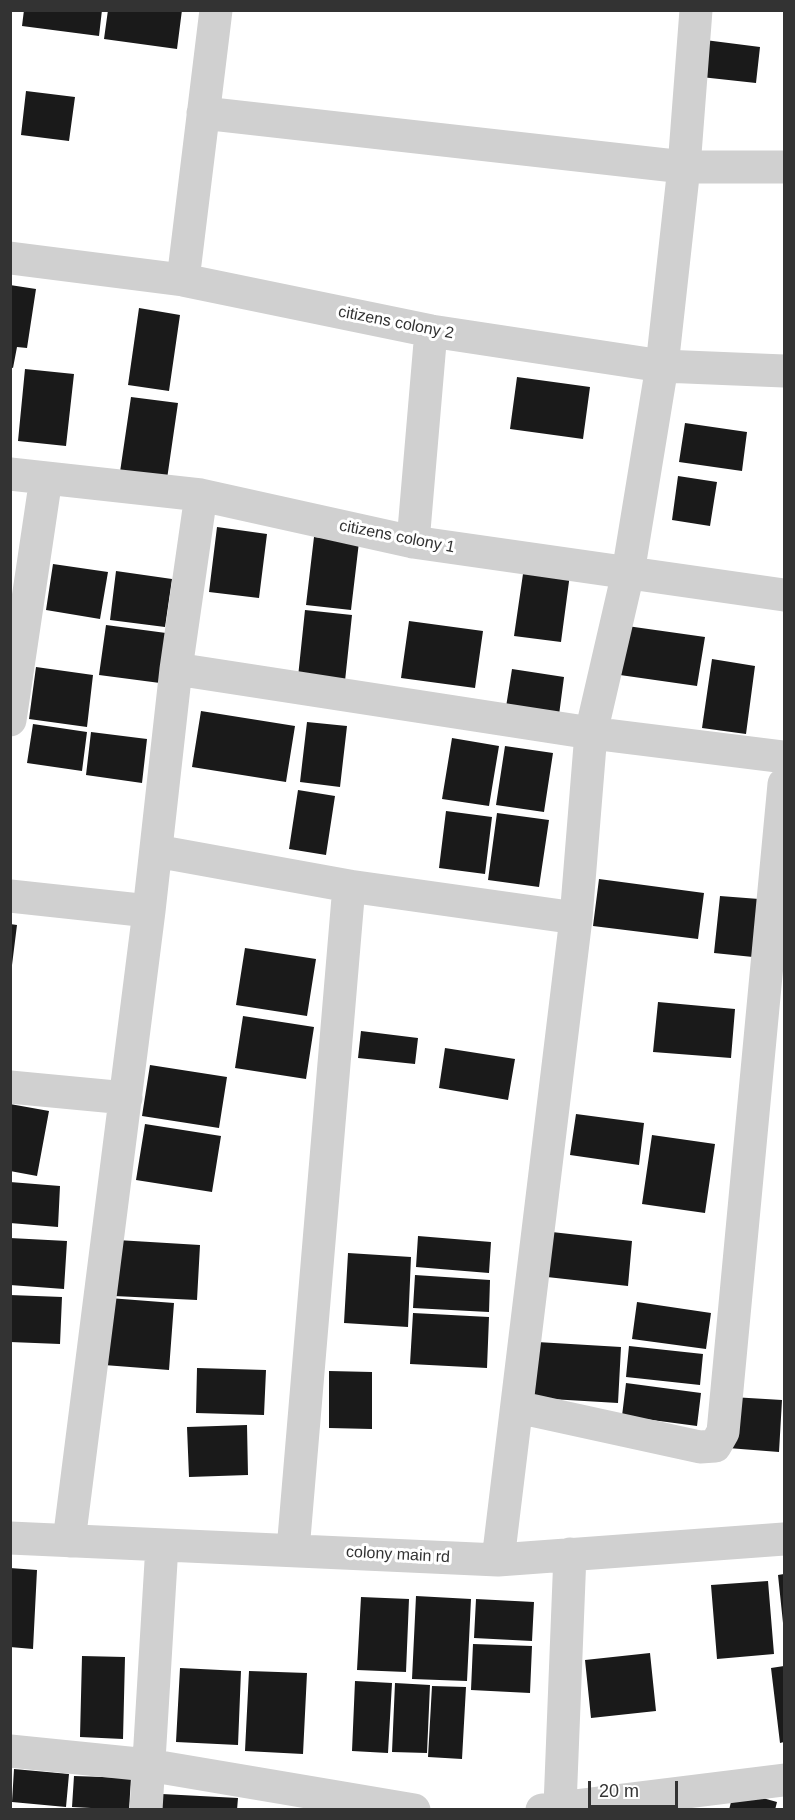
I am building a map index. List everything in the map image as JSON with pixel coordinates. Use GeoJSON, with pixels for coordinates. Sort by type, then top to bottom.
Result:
{"type":"FeatureCollection","features":[{"type":"Feature","properties":{"kind":"street"},"geometry":{"type":"LineString","coordinates":[[183,280],[216,10]]}},
{"type":"Feature","properties":{"kind":"street"},"geometry":{"type":"LineString","coordinates":[[498,1560],[576,918],[591,733],[628,573],[662,366],[684,167],[696,10]]}},
{"type":"Feature","properties":{"kind":"street"},"geometry":{"type":"LineString","coordinates":[[203,113],[684,167],[784,167]]}},
{"type":"Feature","properties":{"kind":"street","name":"citizens colony 2"},"geometry":{"type":"LineString","coordinates":[[10,258],[183,280],[431,331],[662,366],[784,371]]}},
{"type":"Feature","properties":{"kind":"street"},"geometry":{"type":"LineString","coordinates":[[413,542],[431,331]]}},
{"type":"Feature","properties":{"kind":"street","name":"citizens colony 1"},"geometry":{"type":"LineString","coordinates":[[10,474],[201,495],[413,542],[784,595]]}},
{"type":"Feature","properties":{"kind":"street"},"geometry":{"type":"LineString","coordinates":[[10,720],[46,478]]}},
{"type":"Feature","properties":{"kind":"street"},"geometry":{"type":"LineString","coordinates":[[69,1541],[149,911],[176,669],[201,495]]}},
{"type":"Feature","properties":{"kind":"street"},"geometry":{"type":"LineString","coordinates":[[176,669],[591,733],[784,757]]}},
{"type":"Feature","properties":{"kind":"street"},"geometry":{"type":"LineString","coordinates":[[517,1407],[700,1447],[715,1446],[723,1432],[784,784]]}},
{"type":"Feature","properties":{"kind":"street"},"geometry":{"type":"LineString","coordinates":[[156,851],[349,885],[576,918]]}},
{"type":"Feature","properties":{"kind":"street"},"geometry":{"type":"LineString","coordinates":[[293,1551],[349,885]]}},
{"type":"Feature","properties":{"kind":"street"},"geometry":{"type":"LineString","coordinates":[[10,896],[149,911]]}},
{"type":"Feature","properties":{"kind":"street"},"geometry":{"type":"LineString","coordinates":[[10,1087],[126,1098]]}},
{"type":"Feature","properties":{"kind":"street","name":"colony main rd"},"geometry":{"type":"LineString","coordinates":[[10,1538],[498,1560],[784,1539]]}},
{"type":"Feature","properties":{"kind":"street"},"geometry":{"type":"LineString","coordinates":[[146,1809],[162,1545]]}},
{"type":"Feature","properties":{"kind":"street"},"geometry":{"type":"LineString","coordinates":[[570,1554],[551,1808],[711,1799],[784,1780]]}},
{"type":"Feature","properties":{"kind":"street"},"geometry":{"type":"LineString","coordinates":[[10,1751],[148,1765],[414,1809]]}},
{"type":"Feature","properties":{"kind":"building"},"geometry":{"type":"Polygon","coordinates":[[[24,10],[102,10],[99,36],[22,26],[24,10]]]}},
{"type":"Feature","properties":{"kind":"building"},"geometry":{"type":"Polygon","coordinates":[[[108,10],[182,10],[177,49],[104,39],[108,10]]]}},
{"type":"Feature","properties":{"kind":"building"},"geometry":{"type":"Polygon","coordinates":[[[705,40],[760,47],[756,83],[701,77],[705,40]]]}},
{"type":"Feature","properties":{"kind":"building"},"geometry":{"type":"Polygon","coordinates":[[[26,91],[75,97],[69,141],[21,135],[26,91]]]}},
{"type":"Feature","properties":{"kind":"building"},"geometry":{"type":"Polygon","coordinates":[[[10,285],[36,289],[27,348],[17,347],[13,368],[10,367],[10,285]]]}},
{"type":"Feature","properties":{"kind":"building"},"geometry":{"type":"Polygon","coordinates":[[[139,308],[180,315],[169,391],[128,385],[139,308]]]}},
{"type":"Feature","properties":{"kind":"building"},"geometry":{"type":"Polygon","coordinates":[[[25,369],[74,374],[66,446],[18,441],[25,369]]]}},
{"type":"Feature","properties":{"kind":"building"},"geometry":{"type":"Polygon","coordinates":[[[517,377],[590,387],[583,439],[510,429],[517,377]]]}},
{"type":"Feature","properties":{"kind":"building"},"geometry":{"type":"Polygon","coordinates":[[[131,397],[178,403],[167,479],[120,472],[131,397]]]}},
{"type":"Feature","properties":{"kind":"building"},"geometry":{"type":"Polygon","coordinates":[[[685,423],[747,432],[742,471],[679,462],[685,423]]]}},
{"type":"Feature","properties":{"kind":"building"},"geometry":{"type":"Polygon","coordinates":[[[678,476],[717,482],[710,526],[672,520],[678,476]]]}},
{"type":"Feature","properties":{"kind":"building"},"geometry":{"type":"Polygon","coordinates":[[[217,527],[267,534],[259,598],[209,592],[217,527]]]}},
{"type":"Feature","properties":{"kind":"building"},"geometry":{"type":"Polygon","coordinates":[[[314,537],[359,542],[351,610],[306,605],[314,537]]]}},
{"type":"Feature","properties":{"kind":"building"},"geometry":{"type":"Polygon","coordinates":[[[53,564],[108,572],[100,619],[46,610],[53,564]]]}},
{"type":"Feature","properties":{"kind":"building"},"geometry":{"type":"Polygon","coordinates":[[[524,567],[570,574],[561,642],[514,636],[524,567]]]}},
{"type":"Feature","properties":{"kind":"building"},"geometry":{"type":"Polygon","coordinates":[[[116,571],[172,579],[165,627],[110,620],[116,571]]]}},
{"type":"Feature","properties":{"kind":"building"},"geometry":{"type":"Polygon","coordinates":[[[305,610],[352,615],[345,681],[298,677],[305,610]]]}},
{"type":"Feature","properties":{"kind":"building"},"geometry":{"type":"Polygon","coordinates":[[[409,621],[483,631],[475,688],[401,678],[409,621]]]}},
{"type":"Feature","properties":{"kind":"building"},"geometry":{"type":"Polygon","coordinates":[[[106,625],[166,633],[160,683],[99,675],[106,625]]]}},
{"type":"Feature","properties":{"kind":"building"},"geometry":{"type":"Polygon","coordinates":[[[620,625],[705,637],[697,686],[613,674],[620,625]]]}},
{"type":"Feature","properties":{"kind":"building"},"geometry":{"type":"Polygon","coordinates":[[[712,659],[755,666],[746,734],[702,728],[712,659]]]}},
{"type":"Feature","properties":{"kind":"building"},"geometry":{"type":"Polygon","coordinates":[[[36,667],[93,675],[87,727],[29,719],[36,667]]]}},
{"type":"Feature","properties":{"kind":"building"},"geometry":{"type":"Polygon","coordinates":[[[512,669],[564,677],[559,715],[506,707],[512,669]]]}},
{"type":"Feature","properties":{"kind":"building"},"geometry":{"type":"Polygon","coordinates":[[[201,711],[295,726],[286,782],[192,767],[201,711]]]}},
{"type":"Feature","properties":{"kind":"building"},"geometry":{"type":"Polygon","coordinates":[[[307,722],[347,726],[340,787],[300,782],[307,722]]]}},
{"type":"Feature","properties":{"kind":"building"},"geometry":{"type":"Polygon","coordinates":[[[33,724],[87,732],[82,771],[27,763],[33,724]]]}},
{"type":"Feature","properties":{"kind":"building"},"geometry":{"type":"Polygon","coordinates":[[[91,732],[147,739],[142,783],[86,775],[91,732]]]}},
{"type":"Feature","properties":{"kind":"building"},"geometry":{"type":"Polygon","coordinates":[[[452,738],[499,746],[489,806],[442,799],[452,738]]]}},
{"type":"Feature","properties":{"kind":"building"},"geometry":{"type":"Polygon","coordinates":[[[505,746],[553,753],[544,812],[496,805],[505,746]]]}},
{"type":"Feature","properties":{"kind":"building"},"geometry":{"type":"Polygon","coordinates":[[[298,790],[335,796],[326,855],[289,849],[298,790]]]}},
{"type":"Feature","properties":{"kind":"building"},"geometry":{"type":"Polygon","coordinates":[[[446,811],[492,817],[485,874],[439,868],[446,811]]]}},
{"type":"Feature","properties":{"kind":"building"},"geometry":{"type":"Polygon","coordinates":[[[497,813],[549,820],[539,887],[488,880],[497,813]]]}},
{"type":"Feature","properties":{"kind":"building"},"geometry":{"type":"Polygon","coordinates":[[[599,879],[704,893],[698,939],[593,926],[599,879]]]}},
{"type":"Feature","properties":{"kind":"building"},"geometry":{"type":"Polygon","coordinates":[[[720,896],[759,899],[753,957],[714,953],[720,896]]]}},
{"type":"Feature","properties":{"kind":"building"},"geometry":{"type":"Polygon","coordinates":[[[10,924],[17,925],[12,965],[10,965],[10,924]]]}},
{"type":"Feature","properties":{"kind":"building"},"geometry":{"type":"Polygon","coordinates":[[[245,948],[316,959],[307,1016],[236,1005],[245,948]]]}},
{"type":"Feature","properties":{"kind":"building"},"geometry":{"type":"Polygon","coordinates":[[[658,1002],[735,1009],[731,1058],[653,1052],[658,1002]]]}},
{"type":"Feature","properties":{"kind":"building"},"geometry":{"type":"Polygon","coordinates":[[[243,1016],[314,1027],[306,1079],[235,1068],[243,1016]]]}},
{"type":"Feature","properties":{"kind":"building"},"geometry":{"type":"Polygon","coordinates":[[[361,1031],[418,1038],[415,1064],[358,1058],[361,1031]]]}},
{"type":"Feature","properties":{"kind":"building"},"geometry":{"type":"Polygon","coordinates":[[[445,1048],[515,1059],[508,1100],[439,1088],[445,1048]]]}},
{"type":"Feature","properties":{"kind":"building"},"geometry":{"type":"Polygon","coordinates":[[[150,1065],[227,1077],[219,1128],[142,1116],[150,1065]]]}},
{"type":"Feature","properties":{"kind":"building"},"geometry":{"type":"Polygon","coordinates":[[[10,1104],[49,1111],[37,1176],[10,1171],[10,1104]]]}},
{"type":"Feature","properties":{"kind":"building"},"geometry":{"type":"Polygon","coordinates":[[[576,1114],[644,1123],[639,1165],[570,1155],[576,1114]]]}},
{"type":"Feature","properties":{"kind":"building"},"geometry":{"type":"Polygon","coordinates":[[[145,1124],[221,1136],[212,1192],[136,1180],[145,1124]]]}},
{"type":"Feature","properties":{"kind":"building"},"geometry":{"type":"Polygon","coordinates":[[[652,1135],[715,1144],[705,1213],[642,1204],[652,1135]]]}},
{"type":"Feature","properties":{"kind":"building"},"geometry":{"type":"Polygon","coordinates":[[[10,1182],[60,1186],[58,1227],[10,1223],[10,1182]]]}},
{"type":"Feature","properties":{"kind":"building"},"geometry":{"type":"Polygon","coordinates":[[[543,1231],[632,1241],[628,1286],[538,1276],[543,1231]]]}},
{"type":"Feature","properties":{"kind":"building"},"geometry":{"type":"Polygon","coordinates":[[[418,1236],[491,1242],[489,1273],[416,1267],[418,1236]]]}},
{"type":"Feature","properties":{"kind":"building"},"geometry":{"type":"Polygon","coordinates":[[[10,1238],[67,1241],[64,1289],[10,1285],[10,1238]]]}},
{"type":"Feature","properties":{"kind":"building"},"geometry":{"type":"Polygon","coordinates":[[[117,1240],[200,1245],[197,1300],[114,1296],[117,1240]]]}},
{"type":"Feature","properties":{"kind":"building"},"geometry":{"type":"Polygon","coordinates":[[[348,1253],[411,1257],[408,1327],[344,1323],[348,1253]]]}},
{"type":"Feature","properties":{"kind":"building"},"geometry":{"type":"Polygon","coordinates":[[[415,1275],[490,1280],[489,1312],[413,1308],[415,1275]]]}},
{"type":"Feature","properties":{"kind":"building"},"geometry":{"type":"Polygon","coordinates":[[[10,1295],[62,1297],[60,1344],[10,1342],[10,1295]]]}},
{"type":"Feature","properties":{"kind":"building"},"geometry":{"type":"Polygon","coordinates":[[[109,1298],[174,1303],[169,1370],[104,1365],[109,1298]]]}},
{"type":"Feature","properties":{"kind":"building"},"geometry":{"type":"Polygon","coordinates":[[[637,1302],[711,1313],[706,1349],[632,1339],[637,1302]]]}},
{"type":"Feature","properties":{"kind":"building"},"geometry":{"type":"Polygon","coordinates":[[[413,1313],[489,1317],[487,1368],[410,1364],[413,1313]]]}},
{"type":"Feature","properties":{"kind":"building"},"geometry":{"type":"Polygon","coordinates":[[[537,1342],[621,1347],[618,1403],[534,1398],[537,1342]]]}},
{"type":"Feature","properties":{"kind":"building"},"geometry":{"type":"Polygon","coordinates":[[[629,1346],[703,1354],[700,1385],[626,1377],[629,1346]]]}},
{"type":"Feature","properties":{"kind":"building"},"geometry":{"type":"Polygon","coordinates":[[[197,1368],[266,1370],[264,1415],[196,1413],[197,1368]]]}},
{"type":"Feature","properties":{"kind":"building"},"geometry":{"type":"Polygon","coordinates":[[[329,1371],[372,1372],[372,1429],[329,1428],[329,1371]]]}},
{"type":"Feature","properties":{"kind":"building"},"geometry":{"type":"Polygon","coordinates":[[[626,1383],[701,1393],[697,1426],[622,1416],[626,1383]]]}},
{"type":"Feature","properties":{"kind":"building"},"geometry":{"type":"Polygon","coordinates":[[[732,1397],[782,1400],[779,1452],[728,1448],[732,1397]]]}},
{"type":"Feature","properties":{"kind":"building"},"geometry":{"type":"Polygon","coordinates":[[[247,1425],[248,1475],[189,1477],[187,1427],[247,1425]]]}},
{"type":"Feature","properties":{"kind":"building"},"geometry":{"type":"Polygon","coordinates":[[[10,1568],[37,1570],[33,1649],[10,1647],[10,1568]]]}},
{"type":"Feature","properties":{"kind":"building"},"geometry":{"type":"Polygon","coordinates":[[[784,1574],[784,1623],[783,1623],[778,1575],[784,1574]]]}},
{"type":"Feature","properties":{"kind":"building"},"geometry":{"type":"Polygon","coordinates":[[[768,1581],[774,1654],[717,1659],[711,1585],[768,1581]]]}},
{"type":"Feature","properties":{"kind":"building"},"geometry":{"type":"Polygon","coordinates":[[[416,1596],[471,1599],[467,1681],[412,1679],[416,1596]]]}},
{"type":"Feature","properties":{"kind":"building"},"geometry":{"type":"Polygon","coordinates":[[[361,1597],[409,1599],[406,1672],[357,1670],[361,1597]]]}},
{"type":"Feature","properties":{"kind":"building"},"geometry":{"type":"Polygon","coordinates":[[[476,1599],[534,1602],[532,1641],[474,1638],[476,1599]]]}},
{"type":"Feature","properties":{"kind":"building"},"geometry":{"type":"Polygon","coordinates":[[[473,1644],[532,1646],[530,1693],[471,1690],[473,1644]]]}},
{"type":"Feature","properties":{"kind":"building"},"geometry":{"type":"Polygon","coordinates":[[[650,1653],[656,1711],[591,1718],[585,1660],[650,1653]]]}},
{"type":"Feature","properties":{"kind":"building"},"geometry":{"type":"Polygon","coordinates":[[[82,1656],[125,1657],[123,1739],[80,1737],[82,1656]]]}},
{"type":"Feature","properties":{"kind":"building"},"geometry":{"type":"Polygon","coordinates":[[[784,1666],[784,1742],[780,1743],[771,1668],[784,1666]]]}},
{"type":"Feature","properties":{"kind":"building"},"geometry":{"type":"Polygon","coordinates":[[[180,1668],[241,1671],[238,1745],[176,1742],[180,1668]]]}},
{"type":"Feature","properties":{"kind":"building"},"geometry":{"type":"Polygon","coordinates":[[[249,1671],[307,1673],[303,1754],[245,1751],[249,1671]]]}},
{"type":"Feature","properties":{"kind":"building"},"geometry":{"type":"Polygon","coordinates":[[[355,1681],[392,1683],[388,1753],[352,1751],[355,1681]]]}},
{"type":"Feature","properties":{"kind":"building"},"geometry":{"type":"Polygon","coordinates":[[[395,1683],[430,1685],[427,1753],[392,1752],[395,1683]]]}},
{"type":"Feature","properties":{"kind":"building"},"geometry":{"type":"Polygon","coordinates":[[[432,1686],[466,1687],[462,1759],[428,1757],[432,1686]]]}},
{"type":"Feature","properties":{"kind":"building"},"geometry":{"type":"Polygon","coordinates":[[[14,1769],[69,1774],[66,1807],[12,1802],[14,1769]]]}},
{"type":"Feature","properties":{"kind":"building"},"geometry":{"type":"Polygon","coordinates":[[[74,1776],[131,1778],[129,1810],[72,1807],[74,1776]]]}},
{"type":"Feature","properties":{"kind":"building"},"geometry":{"type":"Polygon","coordinates":[[[734,1790],[777,1802],[775,1810],[729,1810],[734,1790]]]}},
{"type":"Feature","properties":{"kind":"building"},"geometry":{"type":"Polygon","coordinates":[[[162,1794],[238,1798],[237,1810],[161,1810],[162,1794]]]}}]}
